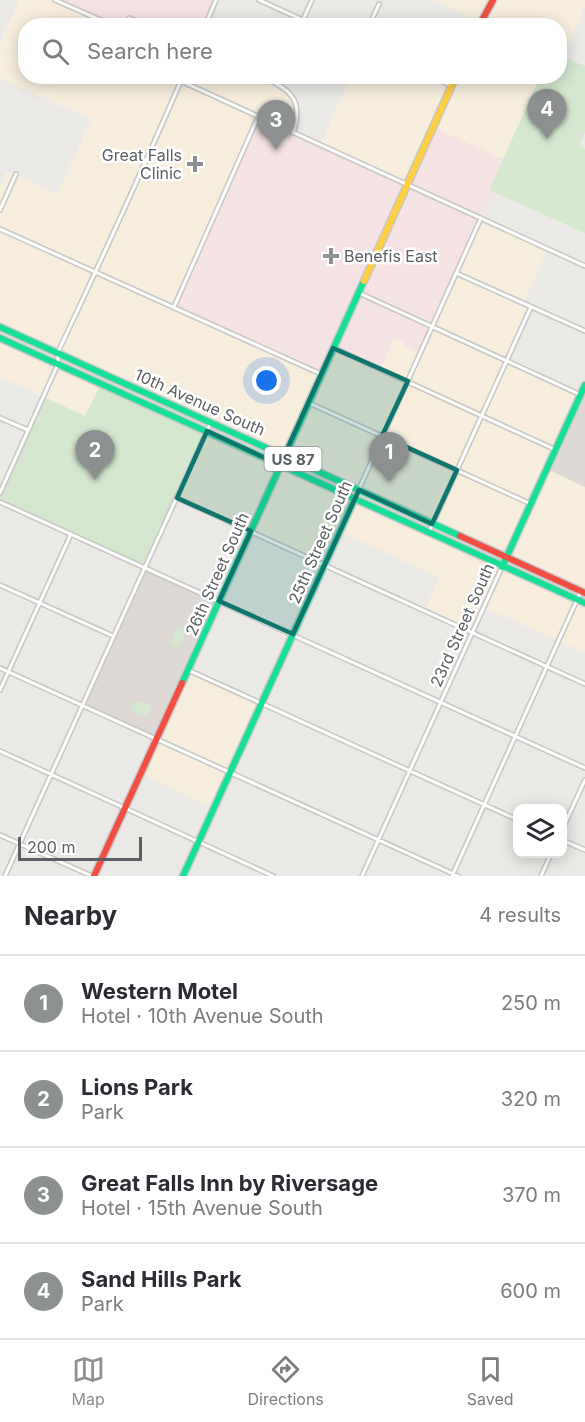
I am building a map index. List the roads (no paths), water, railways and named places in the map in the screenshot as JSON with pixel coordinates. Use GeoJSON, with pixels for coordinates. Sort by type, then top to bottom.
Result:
{"type":"FeatureCollection","features":[{"type":"Feature","properties":{"kind":"main road"},"geometry":{"type":"LineString","coordinates":[[483,18],[493,0]]}},
{"type":"Feature","properties":{"kind":"main road","name":"26th Street South"},"geometry":{"type":"LineString","coordinates":[[93,876],[452,86]]}},
{"type":"Feature","properties":{"kind":"main road","name":"10th Avenue South"},"geometry":{"type":"LineString","coordinates":[[0,327],[583,592]]}},
{"type":"Feature","properties":{"kind":"main road","name":"10th Avenue South"},"geometry":{"type":"LineString","coordinates":[[0,338],[585,603]]}},
{"type":"Feature","properties":{"kind":"main road","name":"23rd Street South"},"geometry":{"type":"LineString","coordinates":[[502,567],[585,385]]}},
{"type":"Feature","properties":{"kind":"main road","name":"25th Street South"},"geometry":{"type":"LineString","coordinates":[[183,876],[355,498]]}},
{"type":"Feature","properties":{"kind":"street"},"geometry":{"type":"LineString","coordinates":[[55,0],[96,18]]}},
{"type":"Feature","properties":{"kind":"street"},"geometry":{"type":"LineString","coordinates":[[208,18],[216,0]]}},
{"type":"Feature","properties":{"kind":"street"},"geometry":{"type":"LineString","coordinates":[[259,0],[299,18]]}},
{"type":"Feature","properties":{"kind":"street"},"geometry":{"type":"LineString","coordinates":[[304,18],[312,0]]}},
{"type":"Feature","properties":{"kind":"street"},"geometry":{"type":"LineString","coordinates":[[373,18],[379,4]]}},
{"type":"Feature","properties":{"kind":"street"},"geometry":{"type":"LineString","coordinates":[[0,493],[58,364],[58,352],[180,84]]}},
{"type":"Feature","properties":{"kind":"street"},"geometry":{"type":"LineString","coordinates":[[187,84],[585,266]]}},
{"type":"Feature","properties":{"kind":"street"},"geometry":{"type":"LineString","coordinates":[[276,84],[285,89],[297,105],[297,121],[293,133]]}},
{"type":"Feature","properties":{"kind":"street"},"geometry":{"type":"LineString","coordinates":[[448,84],[452,86]]}},
{"type":"Feature","properties":{"kind":"street"},"geometry":{"type":"LineString","coordinates":[[174,307],[258,117]]}},
{"type":"Feature","properties":{"kind":"street"},"geometry":{"type":"LineString","coordinates":[[0,210],[16,174]]}},
{"type":"Feature","properties":{"kind":"street","name":"25th Street South"},"geometry":{"type":"LineString","coordinates":[[355,498],[481,218]]}},
{"type":"Feature","properties":{"kind":"street"},"geometry":{"type":"LineString","coordinates":[[0,229],[321,374]]}},
{"type":"Feature","properties":{"kind":"street"},"geometry":{"type":"LineString","coordinates":[[456,273],[585,332]]}},
{"type":"Feature","properties":{"kind":"street"},"geometry":{"type":"LineString","coordinates":[[358,293],[580,395]]}},
{"type":"Feature","properties":{"kind":"street"},"geometry":{"type":"LineString","coordinates":[[428,533],[531,307]]}},
{"type":"Feature","properties":{"kind":"street"},"geometry":{"type":"LineString","coordinates":[[333,348],[556,450]]}},
{"type":"Feature","properties":{"kind":"street"},"geometry":{"type":"LineString","coordinates":[[309,403],[531,504]]}},
{"type":"Feature","properties":{"kind":"street"},"geometry":{"type":"LineString","coordinates":[[0,418],[28,430]]}},
{"type":"Feature","properties":{"kind":"street"},"geometry":{"type":"LineString","coordinates":[[5,876],[210,423]]}},
{"type":"Feature","properties":{"kind":"street"},"geometry":{"type":"LineString","coordinates":[[177,498],[585,684]]}},
{"type":"Feature","properties":{"kind":"street"},"geometry":{"type":"LineString","coordinates":[[0,501],[585,768]]}},
{"type":"Feature","properties":{"kind":"street"},"geometry":{"type":"LineString","coordinates":[[0,690],[71,534]]}},
{"type":"Feature","properties":{"kind":"street","name":"23rd Street South"},"geometry":{"type":"LineString","coordinates":[[362,876],[502,567]]}},
{"type":"Feature","properties":{"kind":"street"},"geometry":{"type":"LineString","coordinates":[[0,585],[113,636]]}},
{"type":"Feature","properties":{"kind":"street"},"geometry":{"type":"LineString","coordinates":[[452,875],[577,600],[583,592]]}},
{"type":"Feature","properties":{"kind":"street"},"geometry":{"type":"LineString","coordinates":[[0,668],[458,876]]}},
{"type":"Feature","properties":{"kind":"street"},"geometry":{"type":"LineString","coordinates":[[188,670],[513,818]]}},
{"type":"Feature","properties":{"kind":"street"},"geometry":{"type":"LineString","coordinates":[[0,751],[273,876]]}},
{"type":"Feature","properties":{"kind":"street"},"geometry":{"type":"LineString","coordinates":[[567,819],[585,780]]}},
{"type":"Feature","properties":{"kind":"street"},"geometry":{"type":"LineString","coordinates":[[0,835],[93,876]]}},
{"type":"Feature","properties":{"kind":"street"},"geometry":{"type":"LineString","coordinates":[[567,842],[585,850]]}},
{"type":"Feature","properties":{"kind":"street"},"geometry":{"type":"LineString","coordinates":[[541,876],[549,858]]}},
{"type":"Feature","properties":{"kind":"place","name":"Sand Hills Park"},"geometry":{"type":"Point","coordinates":[547,139]}},
{"type":"Feature","properties":{"kind":"place","name":"Great Falls Inn by Riversage"},"geometry":{"type":"Point","coordinates":[276,150]}},
{"type":"Feature","properties":{"kind":"place","name":"Great Falls Clinic"},"geometry":{"type":"Point","coordinates":[195,164]}},
{"type":"Feature","properties":{"kind":"place","name":"Benefis East"},"geometry":{"type":"Point","coordinates":[331,256]}},
{"type":"Feature","properties":{"kind":"place","name":"Lions Park"},"geometry":{"type":"Point","coordinates":[95,480]}},
{"type":"Feature","properties":{"kind":"place","name":"Western Motel"},"geometry":{"type":"Point","coordinates":[389,482]}}]}
